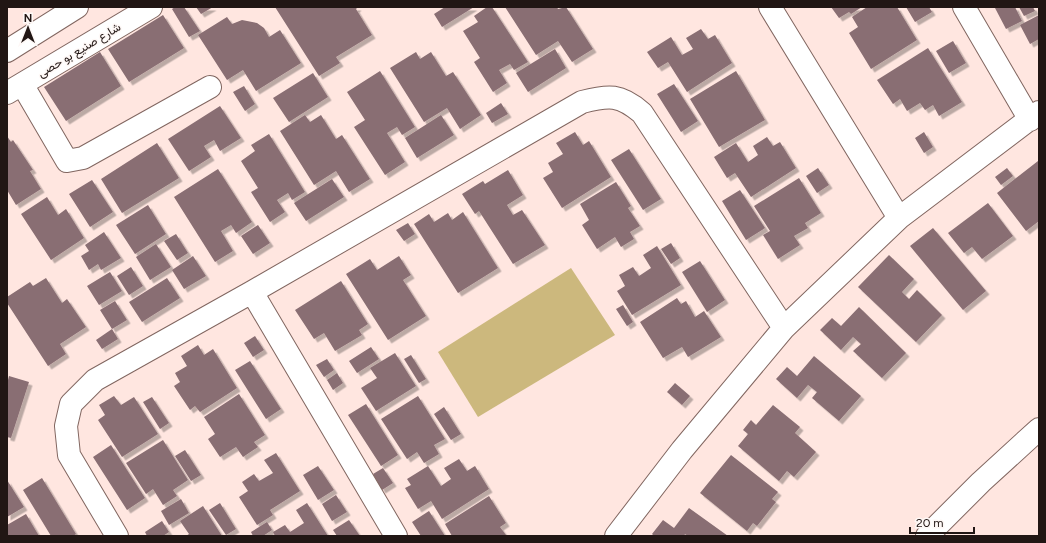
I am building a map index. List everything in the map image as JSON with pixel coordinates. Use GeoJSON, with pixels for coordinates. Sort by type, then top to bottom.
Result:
{"type":"FeatureCollection","features":[{"type":"Feature","properties":{"kind":"street"},"geometry":{"type":"LineString","coordinates":[[7,51],[77,7]]}},
{"type":"Feature","properties":{"kind":"street","name":"شارع صنيع بو حصى"},"geometry":{"type":"LineString","coordinates":[[14,89],[151,7]]}},
{"type":"Feature","properties":{"kind":"street"},"geometry":{"type":"LineString","coordinates":[[770,7],[899,218]]}},
{"type":"Feature","properties":{"kind":"street"},"geometry":{"type":"LineString","coordinates":[[616,536],[682,450],[784,328],[899,218],[1034,116],[964,7]]}},
{"type":"Feature","properties":{"kind":"street"},"geometry":{"type":"LineString","coordinates":[[14,89],[67,161],[82,158],[210,87]]}},
{"type":"Feature","properties":{"kind":"street"},"geometry":{"type":"LineString","coordinates":[[117,536],[69,455],[66,426],[71,404],[95,380],[252,292],[582,102],[602,97],[618,97],[631,104],[642,113],[784,328]]}},
{"type":"Feature","properties":{"kind":"street"},"geometry":{"type":"LineString","coordinates":[[252,292],[396,536]]}},
{"type":"Feature","properties":{"kind":"street"},"geometry":{"type":"LineString","coordinates":[[927,536],[981,482],[1039,428]]}},
{"type":"Feature","properties":{"kind":"shaded area"},"geometry":{"type":"Polygon","coordinates":[[[571,268],[615,335],[478,417],[438,352],[571,268]]]}},
{"type":"Feature","properties":{"kind":"building"},"geometry":{"type":"Polygon","coordinates":[[[175,7],[184,7],[200,31],[189,37],[172,9],[175,7]]]}},
{"type":"Feature","properties":{"kind":"building"},"geometry":{"type":"Polygon","coordinates":[[[196,7],[213,7],[201,14],[196,7]]]}},
{"type":"Feature","properties":{"kind":"building"},"geometry":{"type":"Polygon","coordinates":[[[275,7],[358,7],[356,9],[372,35],[336,57],[340,63],[319,76],[275,7]]]}},
{"type":"Feature","properties":{"kind":"building"},"geometry":{"type":"Polygon","coordinates":[[[445,7],[474,7],[442,27],[434,14],[445,7]]]}},
{"type":"Feature","properties":{"kind":"building"},"geometry":{"type":"Polygon","coordinates":[[[487,7],[492,7],[528,62],[514,70],[510,64],[499,70],[507,83],[493,92],[474,62],[480,58],[463,31],[478,22],[474,16],[487,7]]]}},
{"type":"Feature","properties":{"kind":"building"},"geometry":{"type":"Polygon","coordinates":[[[505,7],[557,7],[558,9],[566,7],[593,49],[572,62],[558,41],[536,55],[505,7]]]}},
{"type":"Feature","properties":{"kind":"building"},"geometry":{"type":"Polygon","coordinates":[[[831,7],[862,7],[851,14],[849,12],[839,18],[831,7]]]}},
{"type":"Feature","properties":{"kind":"building"},"geometry":{"type":"Polygon","coordinates":[[[867,7],[897,7],[917,40],[871,69],[849,33],[858,27],[852,17],[867,7]]]}},
{"type":"Feature","properties":{"kind":"building"},"geometry":{"type":"Polygon","coordinates":[[[906,7],[929,7],[932,12],[915,22],[906,7]]]}},
{"type":"Feature","properties":{"kind":"building"},"geometry":{"type":"Polygon","coordinates":[[[1015,7],[1022,21],[1006,29],[995,8],[1015,7]]]}},
{"type":"Feature","properties":{"kind":"building"},"geometry":{"type":"Polygon","coordinates":[[[1019,7],[1033,7],[1035,11],[1024,16],[1019,7]]]}},
{"type":"Feature","properties":{"kind":"building"},"geometry":{"type":"Polygon","coordinates":[[[163,15],[184,48],[129,82],[108,49],[163,15]]]}},
{"type":"Feature","properties":{"kind":"building"},"geometry":{"type":"Polygon","coordinates":[[[1039,15],[1039,39],[1030,44],[1020,25],[1039,15]]]}},
{"type":"Feature","properties":{"kind":"building"},"geometry":{"type":"Polygon","coordinates":[[[227,17],[232,24],[242,20],[257,23],[264,28],[269,37],[280,30],[301,63],[256,91],[243,70],[227,80],[198,35],[227,17]]]}},
{"type":"Feature","properties":{"kind":"building"},"geometry":{"type":"Polygon","coordinates":[[[701,29],[708,39],[715,35],[732,63],[687,92],[668,62],[658,68],[647,52],[671,37],[682,55],[693,49],[686,38],[701,29]]]}},
{"type":"Feature","properties":{"kind":"building"},"geometry":{"type":"Polygon","coordinates":[[[953,41],[966,63],[949,73],[936,51],[953,41]]]}},
{"type":"Feature","properties":{"kind":"building"},"geometry":{"type":"Polygon","coordinates":[[[928,48],[962,102],[939,116],[933,105],[925,110],[920,103],[907,111],[900,99],[893,104],[877,80],[928,48]]]}},
{"type":"Feature","properties":{"kind":"building"},"geometry":{"type":"Polygon","coordinates":[[[555,49],[566,68],[528,92],[516,73],[555,49]]]}},
{"type":"Feature","properties":{"kind":"building"},"geometry":{"type":"Polygon","coordinates":[[[100,52],[121,86],[66,121],[44,87],[100,52]]]}},
{"type":"Feature","properties":{"kind":"building"},"geometry":{"type":"Polygon","coordinates":[[[416,52],[420,59],[431,52],[446,76],[453,72],[481,115],[460,129],[447,108],[424,122],[390,68],[416,52]]]}},
{"type":"Feature","properties":{"kind":"building"},"geometry":{"type":"Polygon","coordinates":[[[380,71],[415,127],[402,135],[397,127],[387,133],[405,162],[385,175],[354,127],[365,120],[347,92],[380,71]]]}},
{"type":"Feature","properties":{"kind":"building"},"geometry":{"type":"Polygon","coordinates":[[[736,71],[765,120],[719,147],[690,99],[736,71]]]}},
{"type":"Feature","properties":{"kind":"building"},"geometry":{"type":"Polygon","coordinates":[[[313,73],[328,97],[289,122],[273,98],[313,73]]]}},
{"type":"Feature","properties":{"kind":"building"},"geometry":{"type":"Polygon","coordinates":[[[674,84],[698,121],[681,132],[657,94],[674,84]]]}},
{"type":"Feature","properties":{"kind":"building"},"geometry":{"type":"Polygon","coordinates":[[[244,86],[255,104],[245,111],[233,92],[244,86]]]}},
{"type":"Feature","properties":{"kind":"building"},"geometry":{"type":"Polygon","coordinates":[[[501,103],[508,114],[492,123],[486,113],[501,103]]]}},
{"type":"Feature","properties":{"kind":"building"},"geometry":{"type":"Polygon","coordinates":[[[220,106],[241,138],[220,151],[214,140],[204,146],[211,157],[189,171],[168,139],[220,106]]]}},
{"type":"Feature","properties":{"kind":"building"},"geometry":{"type":"Polygon","coordinates":[[[305,115],[310,122],[321,115],[336,139],[342,135],[370,179],[349,192],[336,171],[314,185],[280,131],[305,115]]]}},
{"type":"Feature","properties":{"kind":"building"},"geometry":{"type":"Polygon","coordinates":[[[441,115],[454,135],[417,158],[405,138],[441,115]]]}},
{"type":"Feature","properties":{"kind":"building"},"geometry":{"type":"Polygon","coordinates":[[[575,132],[583,145],[589,141],[611,177],[562,208],[543,178],[553,172],[548,163],[563,154],[556,143],[575,132]]]}},
{"type":"Feature","properties":{"kind":"building"},"geometry":{"type":"Polygon","coordinates":[[[924,132],[933,147],[924,153],[915,138],[924,132]]]}},
{"type":"Feature","properties":{"kind":"building"},"geometry":{"type":"Polygon","coordinates":[[[269,134],[305,192],[292,200],[288,193],[277,200],[285,212],[270,222],[251,192],[258,188],[241,161],[255,151],[251,145],[269,134]]]}},
{"type":"Feature","properties":{"kind":"building"},"geometry":{"type":"Polygon","coordinates":[[[7,136],[11,142],[13,140],[33,170],[30,171],[41,189],[16,205],[7,190],[7,136]]]}},
{"type":"Feature","properties":{"kind":"building"},"geometry":{"type":"Polygon","coordinates":[[[767,137],[773,146],[780,142],[796,168],[751,197],[735,173],[727,178],[714,157],[736,143],[748,162],[758,155],[753,146],[767,137]]]}},
{"type":"Feature","properties":{"kind":"building"},"geometry":{"type":"Polygon","coordinates":[[[157,143],[179,178],[122,213],[101,179],[157,143]]]}},
{"type":"Feature","properties":{"kind":"building"},"geometry":{"type":"Polygon","coordinates":[[[629,149],[661,199],[643,210],[611,160],[629,149]]]}},
{"type":"Feature","properties":{"kind":"building"},"geometry":{"type":"Polygon","coordinates":[[[1038,161],[1039,221],[1026,231],[997,193],[1038,161]]]}},
{"type":"Feature","properties":{"kind":"building"},"geometry":{"type":"Polygon","coordinates":[[[818,168],[829,185],[817,193],[806,176],[818,168]]]}},
{"type":"Feature","properties":{"kind":"building"},"geometry":{"type":"Polygon","coordinates":[[[1007,168],[1013,176],[1001,185],[995,177],[1007,168]]]}},
{"type":"Feature","properties":{"kind":"building"},"geometry":{"type":"Polygon","coordinates":[[[218,169],[252,222],[236,233],[231,225],[221,231],[233,251],[215,262],[174,197],[218,169]]]}},
{"type":"Feature","properties":{"kind":"building"},"geometry":{"type":"Polygon","coordinates":[[[508,170],[523,195],[507,205],[513,215],[522,210],[545,245],[513,264],[479,211],[475,214],[462,194],[483,181],[485,184],[508,170]]]}},
{"type":"Feature","properties":{"kind":"building"},"geometry":{"type":"Polygon","coordinates":[[[799,178],[821,213],[805,223],[808,228],[794,236],[800,245],[778,259],[763,235],[770,231],[754,206],[799,178]]]}},
{"type":"Feature","properties":{"kind":"building"},"geometry":{"type":"Polygon","coordinates":[[[332,179],[344,197],[306,221],[294,203],[332,179]]]}},
{"type":"Feature","properties":{"kind":"building"},"geometry":{"type":"Polygon","coordinates":[[[92,180],[113,212],[90,227],[69,194],[92,180]]]}},
{"type":"Feature","properties":{"kind":"building"},"geometry":{"type":"Polygon","coordinates":[[[616,182],[631,206],[628,208],[640,226],[630,232],[634,239],[621,247],[615,237],[597,249],[582,225],[589,220],[580,204],[616,182]]]}},
{"type":"Feature","properties":{"kind":"building"},"geometry":{"type":"Polygon","coordinates":[[[740,190],[765,228],[746,240],[722,201],[740,190]]]}},
{"type":"Feature","properties":{"kind":"building"},"geometry":{"type":"Polygon","coordinates":[[[47,197],[58,215],[66,209],[84,238],[51,260],[21,214],[47,197]]]}},
{"type":"Feature","properties":{"kind":"building"},"geometry":{"type":"Polygon","coordinates":[[[988,203],[1013,236],[982,259],[972,247],[964,253],[948,233],[988,203]]]}},
{"type":"Feature","properties":{"kind":"building"},"geometry":{"type":"Polygon","coordinates":[[[148,205],[166,234],[135,254],[116,225],[148,205]]]}},
{"type":"Feature","properties":{"kind":"building"},"geometry":{"type":"Polygon","coordinates":[[[463,212],[498,268],[458,293],[414,224],[429,214],[434,222],[448,213],[452,220],[463,212]]]}},
{"type":"Feature","properties":{"kind":"building"},"geometry":{"type":"Polygon","coordinates":[[[408,223],[415,234],[404,241],[396,230],[408,223]]]}},
{"type":"Feature","properties":{"kind":"building"},"geometry":{"type":"Polygon","coordinates":[[[258,225],[270,243],[253,254],[241,236],[258,225]]]}},
{"type":"Feature","properties":{"kind":"building"},"geometry":{"type":"Polygon","coordinates":[[[933,228],[986,291],[963,310],[910,246],[933,228]]]}},
{"type":"Feature","properties":{"kind":"building"},"geometry":{"type":"Polygon","coordinates":[[[104,232],[121,258],[101,270],[98,264],[89,270],[81,256],[89,251],[85,245],[104,232]]]}},
{"type":"Feature","properties":{"kind":"building"},"geometry":{"type":"Polygon","coordinates":[[[176,234],[188,253],[177,260],[164,241],[176,234]]]}},
{"type":"Feature","properties":{"kind":"building"},"geometry":{"type":"Polygon","coordinates":[[[671,243],[680,258],[671,264],[661,249],[671,243]]]}},
{"type":"Feature","properties":{"kind":"building"},"geometry":{"type":"Polygon","coordinates":[[[156,244],[171,267],[150,280],[136,257],[156,244]]]}},
{"type":"Feature","properties":{"kind":"building"},"geometry":{"type":"Polygon","coordinates":[[[657,246],[681,285],[632,315],[617,291],[625,286],[619,275],[633,267],[639,276],[651,268],[643,255],[657,246]]]}},
{"type":"Feature","properties":{"kind":"building"},"geometry":{"type":"Polygon","coordinates":[[[889,255],[914,279],[902,292],[909,299],[917,290],[942,315],[916,342],[858,287],[889,255]]]}},
{"type":"Feature","properties":{"kind":"building"},"geometry":{"type":"Polygon","coordinates":[[[193,256],[206,276],[184,289],[172,270],[193,256]]]}},
{"type":"Feature","properties":{"kind":"building"},"geometry":{"type":"Polygon","coordinates":[[[399,256],[411,275],[403,280],[426,316],[388,340],[346,274],[370,259],[377,270],[399,256]]]}},
{"type":"Feature","properties":{"kind":"building"},"geometry":{"type":"Polygon","coordinates":[[[700,261],[725,300],[707,312],[682,272],[700,261]]]}},
{"type":"Feature","properties":{"kind":"building"},"geometry":{"type":"Polygon","coordinates":[[[131,267],[143,286],[129,295],[117,276],[131,267]]]}},
{"type":"Feature","properties":{"kind":"building"},"geometry":{"type":"Polygon","coordinates":[[[110,272],[122,291],[99,305],[87,286],[110,272]]]}},
{"type":"Feature","properties":{"kind":"building"},"geometry":{"type":"Polygon","coordinates":[[[46,278],[62,303],[67,299],[86,327],[60,344],[66,354],[48,366],[7,303],[7,297],[30,282],[33,286],[46,278]]]}},
{"type":"Feature","properties":{"kind":"building"},"geometry":{"type":"Polygon","coordinates":[[[167,278],[180,298],[142,322],[129,302],[167,278]]]}},
{"type":"Feature","properties":{"kind":"building"},"geometry":{"type":"Polygon","coordinates":[[[341,281],[368,324],[359,330],[362,335],[335,351],[324,333],[314,339],[295,310],[341,281]]]}},
{"type":"Feature","properties":{"kind":"building"},"geometry":{"type":"Polygon","coordinates":[[[677,298],[681,304],[686,301],[695,317],[704,311],[721,337],[688,357],[682,347],[663,358],[640,322],[677,298]]]}},
{"type":"Feature","properties":{"kind":"building"},"geometry":{"type":"Polygon","coordinates":[[[115,301],[127,320],[112,329],[100,310],[115,301]]]}},
{"type":"Feature","properties":{"kind":"building"},"geometry":{"type":"Polygon","coordinates":[[[623,305],[633,322],[627,326],[616,309],[623,305]]]}},
{"type":"Feature","properties":{"kind":"building"},"geometry":{"type":"Polygon","coordinates":[[[859,307],[906,353],[882,378],[853,351],[861,344],[853,337],[841,350],[820,330],[832,318],[841,326],[859,307]]]}},
{"type":"Feature","properties":{"kind":"building"},"geometry":{"type":"Polygon","coordinates":[[[112,329],[118,339],[102,349],[96,340],[112,329]]]}},
{"type":"Feature","properties":{"kind":"building"},"geometry":{"type":"Polygon","coordinates":[[[255,336],[264,350],[253,357],[244,343],[255,336]]]}},
{"type":"Feature","properties":{"kind":"building"},"geometry":{"type":"Polygon","coordinates":[[[198,345],[204,355],[213,349],[237,388],[200,412],[195,406],[190,410],[174,386],[180,382],[175,373],[187,366],[181,356],[198,345]]]}},
{"type":"Feature","properties":{"kind":"building"},"geometry":{"type":"Polygon","coordinates":[[[371,347],[379,359],[357,373],[349,361],[371,347]]]}},
{"type":"Feature","properties":{"kind":"building"},"geometry":{"type":"Polygon","coordinates":[[[395,353],[416,386],[376,411],[361,388],[377,378],[370,368],[395,353]]]}},
{"type":"Feature","properties":{"kind":"building"},"geometry":{"type":"Polygon","coordinates":[[[411,355],[426,379],[419,383],[404,359],[411,355]]]}},
{"type":"Feature","properties":{"kind":"building"},"geometry":{"type":"Polygon","coordinates":[[[814,356],[861,396],[839,421],[812,398],[817,392],[808,385],[797,398],[776,379],[787,367],[797,376],[814,356]]]}},
{"type":"Feature","properties":{"kind":"building"},"geometry":{"type":"Polygon","coordinates":[[[327,359],[334,370],[324,377],[316,365],[327,359]]]}},
{"type":"Feature","properties":{"kind":"building"},"geometry":{"type":"Polygon","coordinates":[[[250,361],[281,409],[266,419],[235,370],[250,361]]]}},
{"type":"Feature","properties":{"kind":"building"},"geometry":{"type":"Polygon","coordinates":[[[337,373],[343,383],[333,390],[327,380],[337,373]]]}},
{"type":"Feature","properties":{"kind":"building"},"geometry":{"type":"Polygon","coordinates":[[[9,376],[29,382],[11,438],[7,437],[7,384],[9,376]]]}},
{"type":"Feature","properties":{"kind":"building"},"geometry":{"type":"Polygon","coordinates":[[[675,383],[690,396],[682,405],[667,392],[675,383]]]}},
{"type":"Feature","properties":{"kind":"building"},"geometry":{"type":"Polygon","coordinates":[[[239,394],[265,435],[254,442],[258,447],[243,457],[236,447],[220,457],[208,439],[215,434],[204,417],[239,394]]]}},
{"type":"Feature","properties":{"kind":"building"},"geometry":{"type":"Polygon","coordinates":[[[114,396],[121,405],[134,397],[158,434],[122,457],[98,420],[105,415],[99,405],[114,396]]]}},
{"type":"Feature","properties":{"kind":"building"},"geometry":{"type":"Polygon","coordinates":[[[418,396],[445,439],[434,445],[439,454],[424,463],[417,452],[407,459],[381,419],[418,396]]]}},
{"type":"Feature","properties":{"kind":"building"},"geometry":{"type":"Polygon","coordinates":[[[152,397],[169,423],[160,429],[143,402],[152,397]]]}},
{"type":"Feature","properties":{"kind":"building"},"geometry":{"type":"Polygon","coordinates":[[[366,404],[398,455],[381,466],[348,415],[366,404]]]}},
{"type":"Feature","properties":{"kind":"building"},"geometry":{"type":"Polygon","coordinates":[[[773,405],[800,427],[795,433],[816,452],[794,477],[787,471],[779,481],[738,446],[748,434],[743,430],[751,420],[756,425],[773,405]]]}},
{"type":"Feature","properties":{"kind":"building"},"geometry":{"type":"Polygon","coordinates":[[[444,407],[461,434],[451,440],[434,414],[444,407]]]}},
{"type":"Feature","properties":{"kind":"building"},"geometry":{"type":"Polygon","coordinates":[[[163,440],[188,480],[173,490],[177,496],[163,505],[153,489],[146,494],[126,463],[163,440]]]}},
{"type":"Feature","properties":{"kind":"building"},"geometry":{"type":"Polygon","coordinates":[[[111,445],[145,498],[127,510],[93,457],[111,445]]]}},
{"type":"Feature","properties":{"kind":"building"},"geometry":{"type":"Polygon","coordinates":[[[185,450],[201,475],[191,481],[175,456],[185,450]]]}},
{"type":"Feature","properties":{"kind":"building"},"geometry":{"type":"Polygon","coordinates":[[[276,453],[300,491],[270,510],[273,515],[257,525],[239,497],[248,491],[242,482],[254,474],[259,481],[273,473],[264,460],[276,453]]]}},
{"type":"Feature","properties":{"kind":"building"},"geometry":{"type":"Polygon","coordinates":[[[731,455],[778,492],[772,499],[776,502],[757,526],[753,523],[747,531],[700,493],[731,455]]]}},
{"type":"Feature","properties":{"kind":"building"},"geometry":{"type":"Polygon","coordinates":[[[459,459],[467,471],[475,466],[489,489],[442,519],[431,501],[418,509],[405,488],[411,485],[407,479],[428,466],[441,486],[451,479],[444,468],[459,459]]]}},
{"type":"Feature","properties":{"kind":"building"},"geometry":{"type":"Polygon","coordinates":[[[318,466],[334,490],[318,500],[303,475],[318,466]]]}},
{"type":"Feature","properties":{"kind":"building"},"geometry":{"type":"Polygon","coordinates":[[[383,468],[393,483],[382,490],[373,474],[383,468]]]}},
{"type":"Feature","properties":{"kind":"building"},"geometry":{"type":"Polygon","coordinates":[[[42,478],[76,534],[73,536],[51,536],[23,490],[42,478]]]}},
{"type":"Feature","properties":{"kind":"building"},"geometry":{"type":"Polygon","coordinates":[[[7,480],[24,507],[7,517],[7,480]]]}},
{"type":"Feature","properties":{"kind":"building"},"geometry":{"type":"Polygon","coordinates":[[[336,495],[347,512],[332,521],[322,504],[336,495]]]}},
{"type":"Feature","properties":{"kind":"building"},"geometry":{"type":"Polygon","coordinates":[[[489,496],[506,523],[500,527],[506,535],[452,536],[445,524],[489,496]]]}},
{"type":"Feature","properties":{"kind":"building"},"geometry":{"type":"Polygon","coordinates":[[[181,499],[189,513],[169,525],[161,511],[181,499]]]}},
{"type":"Feature","properties":{"kind":"building"},"geometry":{"type":"Polygon","coordinates":[[[220,503],[236,529],[226,535],[209,510],[220,503]]]}},
{"type":"Feature","properties":{"kind":"building"},"geometry":{"type":"Polygon","coordinates":[[[307,503],[328,536],[275,536],[273,532],[285,525],[290,532],[304,523],[296,510],[307,503]]]}},
{"type":"Feature","properties":{"kind":"building"},"geometry":{"type":"Polygon","coordinates":[[[203,506],[222,536],[186,536],[189,534],[180,521],[203,506]]]}},
{"type":"Feature","properties":{"kind":"building"},"geometry":{"type":"Polygon","coordinates":[[[689,508],[728,536],[688,536],[685,534],[684,536],[654,536],[652,534],[663,520],[674,528],[689,508]]]}},
{"type":"Feature","properties":{"kind":"building"},"geometry":{"type":"Polygon","coordinates":[[[429,511],[445,536],[421,536],[412,522],[429,511]]]}},
{"type":"Feature","properties":{"kind":"building"},"geometry":{"type":"Polygon","coordinates":[[[26,514],[39,536],[7,536],[7,525],[26,514]]]}},
{"type":"Feature","properties":{"kind":"building"},"geometry":{"type":"Polygon","coordinates":[[[349,520],[360,536],[337,536],[333,530],[349,520]]]}},
{"type":"Feature","properties":{"kind":"building"},"geometry":{"type":"Polygon","coordinates":[[[162,521],[169,532],[163,536],[147,536],[145,532],[162,521]]]}},
{"type":"Feature","properties":{"kind":"building"},"geometry":{"type":"Polygon","coordinates":[[[267,522],[272,530],[263,536],[253,536],[251,532],[267,522]]]}}]}
